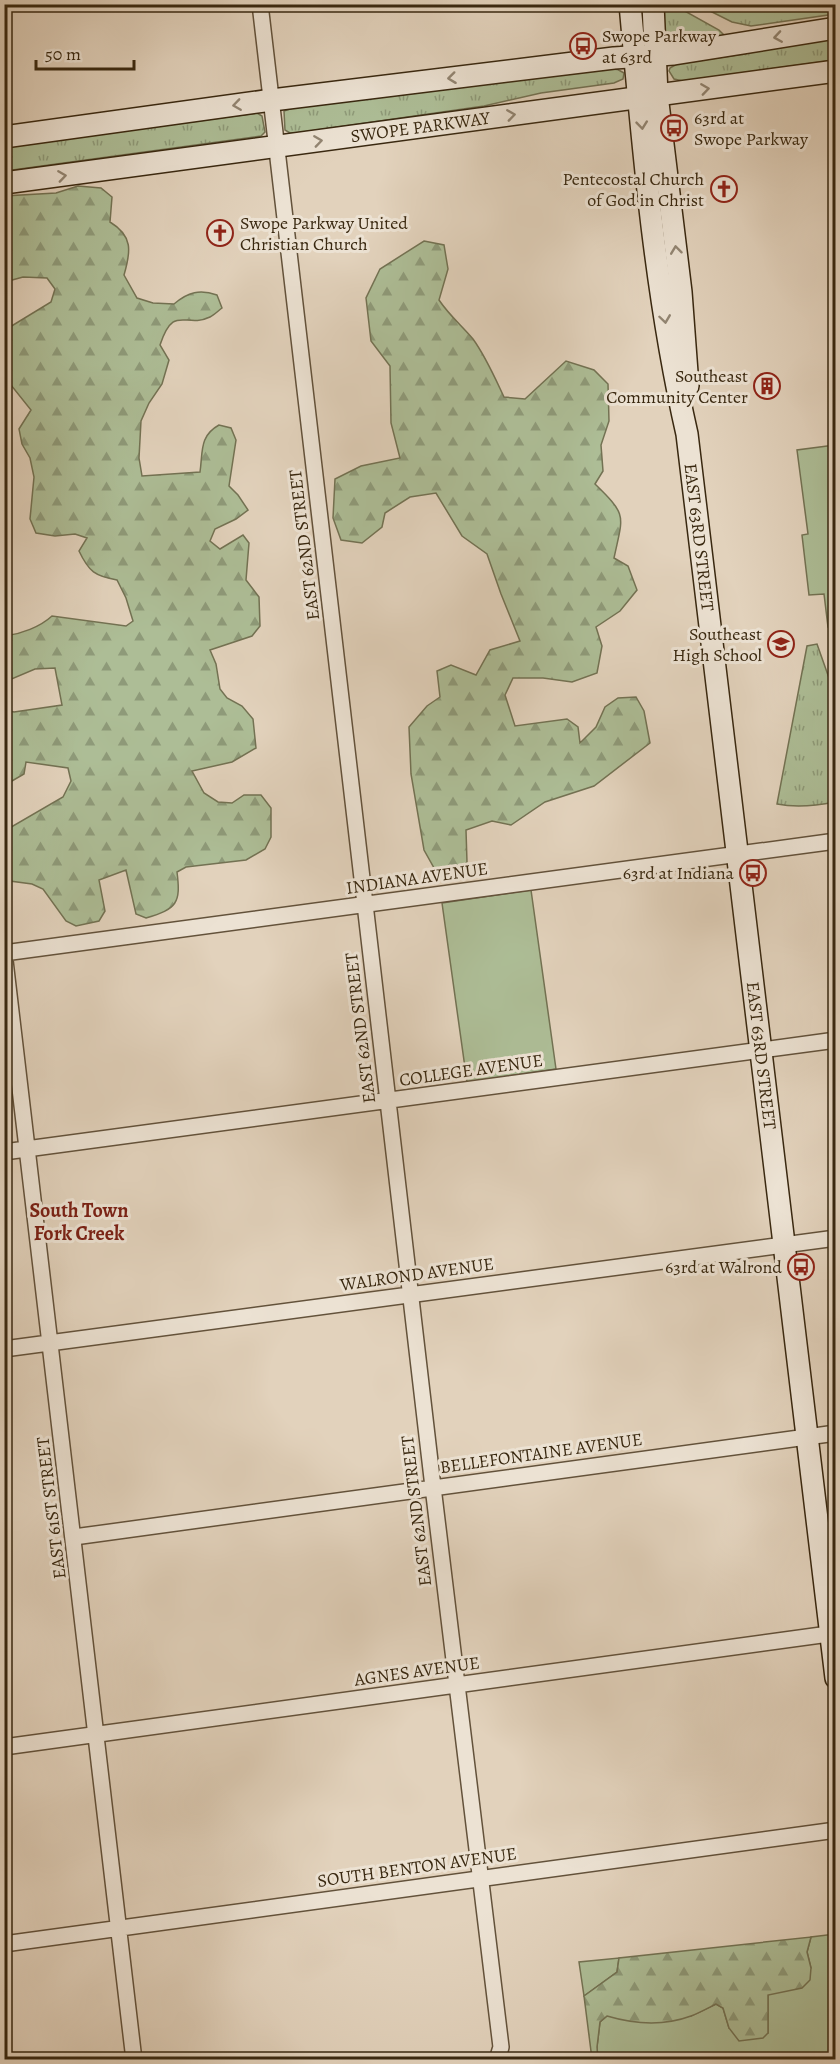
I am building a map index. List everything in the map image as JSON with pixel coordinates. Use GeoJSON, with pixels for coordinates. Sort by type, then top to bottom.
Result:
{"type":"FeatureCollection","features":[{"type":"Feature","properties":{"kind":"main road","name":"EAST 63RD STREET"},"geometry":{"type":"LineString","coordinates":[[630,4],[644,56],[660,286],[674,376],[687,434],[807,1436],[833,1633],[836,1678]]}},
{"type":"Feature","properties":{"kind":"main road","name":"EAST 63RD STREET"},"geometry":{"type":"LineString","coordinates":[[644,56],[653,4]]}},
{"type":"Feature","properties":{"kind":"main road"},"geometry":{"type":"LineString","coordinates":[[4,137],[272,100],[644,56],[836,28]]}},
{"type":"Feature","properties":{"kind":"main road","name":"SWOPE PARKWAY"},"geometry":{"type":"LineString","coordinates":[[4,183],[836,71]]}},
{"type":"Feature","properties":{"kind":"street","name":"EAST 62ND STREET"},"geometry":{"type":"LineString","coordinates":[[260,4],[499,2053]]}},
{"type":"Feature","properties":{"kind":"street","name":"INDIANA AVENUE"},"geometry":{"type":"LineString","coordinates":[[4,953],[836,841]]}},
{"type":"Feature","properties":{"kind":"street","name":"EAST 61ST STREET"},"geometry":{"type":"LineString","coordinates":[[4,953],[134,2060]]}},
{"type":"Feature","properties":{"kind":"street","name":"COLLEGE AVENUE"},"geometry":{"type":"LineString","coordinates":[[4,1152],[836,1040]]}},
{"type":"Feature","properties":{"kind":"street","name":"WALROND AVENUE"},"geometry":{"type":"LineString","coordinates":[[4,1349],[836,1238]]}},
{"type":"Feature","properties":{"kind":"street","name":"BELLEFONTAINE AVENUE"},"geometry":{"type":"LineString","coordinates":[[74,1537],[836,1433]]}},
{"type":"Feature","properties":{"kind":"street","name":"AGNES AVENUE"},"geometry":{"type":"LineString","coordinates":[[4,1747],[833,1633]]}},
{"type":"Feature","properties":{"kind":"street","name":"SOUTH BENTON AVENUE"},"geometry":{"type":"LineString","coordinates":[[4,1944],[836,1830]]}},
{"type":"Feature","properties":{"kind":"green space"},"geometry":{"type":"Polygon","coordinates":[[[662,5],[674,5],[724,35],[665,44],[662,5]]]}},
{"type":"Feature","properties":{"kind":"green space"},"geometry":{"type":"Polygon","coordinates":[[[698,5],[835,5],[835,14],[751,26],[732,22],[698,5]]]}},
{"type":"Feature","properties":{"kind":"green space"},"geometry":{"type":"Polygon","coordinates":[[[835,35],[835,60],[683,81],[674,79],[669,71],[677,64],[744,54],[835,35]]]}},
{"type":"Feature","properties":{"kind":"green space"},"geometry":{"type":"Polygon","coordinates":[[[600,68],[615,68],[624,73],[623,79],[614,83],[541,93],[484,106],[296,133],[285,130],[284,111],[293,108],[600,68]]]}},
{"type":"Feature","properties":{"kind":"green space"},"geometry":{"type":"Polygon","coordinates":[[[257,113],[262,116],[265,132],[261,136],[5,171],[4,147],[257,113]]]}},
{"type":"Feature","properties":{"kind":"green space"},"geometry":{"type":"Polygon","coordinates":[[[78,186],[101,188],[112,197],[110,222],[123,233],[126,239],[129,251],[124,275],[137,298],[153,303],[174,304],[189,294],[205,292],[217,295],[222,308],[212,316],[201,320],[175,321],[165,332],[160,345],[169,360],[162,384],[149,403],[141,421],[139,458],[142,476],[200,472],[203,445],[213,429],[219,425],[231,428],[236,440],[229,486],[248,510],[236,519],[215,529],[210,541],[220,549],[243,535],[249,543],[246,580],[259,597],[260,626],[252,636],[210,650],[216,664],[220,689],[227,698],[242,706],[253,719],[256,748],[232,762],[192,771],[204,793],[218,802],[232,803],[244,795],[261,795],[271,808],[271,837],[265,849],[246,860],[186,867],[177,872],[178,891],[175,903],[170,908],[146,918],[136,914],[126,870],[99,880],[105,911],[99,921],[76,926],[66,921],[43,889],[32,884],[10,881],[5,867],[6,830],[63,797],[71,781],[68,768],[26,762],[24,774],[5,782],[5,710],[14,712],[62,705],[55,668],[35,669],[9,680],[5,692],[5,636],[30,629],[52,616],[126,626],[133,621],[126,598],[117,580],[94,572],[79,551],[87,538],[75,534],[55,536],[36,533],[30,519],[34,477],[30,458],[22,444],[19,429],[31,410],[5,381],[5,330],[51,302],[55,289],[47,278],[23,277],[5,282],[4,196],[56,193],[78,186]]]}},
{"type":"Feature","properties":{"kind":"green space"},"geometry":{"type":"Polygon","coordinates":[[[424,241],[444,245],[448,269],[439,300],[478,346],[504,397],[525,399],[566,361],[594,370],[608,384],[609,421],[601,445],[603,471],[595,484],[618,510],[621,524],[614,558],[628,566],[637,590],[620,611],[596,627],[602,646],[597,673],[572,682],[543,678],[513,678],[505,695],[515,726],[567,719],[578,727],[580,743],[596,727],[605,707],[618,698],[636,697],[644,711],[650,743],[594,786],[545,802],[511,825],[492,821],[466,830],[467,862],[455,877],[438,875],[424,850],[411,774],[409,727],[427,706],[440,697],[437,671],[451,665],[476,675],[490,650],[520,641],[487,554],[462,536],[436,493],[410,497],[385,513],[382,527],[362,543],[341,540],[333,518],[335,479],[361,466],[400,458],[391,423],[390,366],[371,341],[366,298],[380,269],[424,241]]]}},
{"type":"Feature","properties":{"kind":"green space"},"geometry":{"type":"Polygon","coordinates":[[[836,445],[835,638],[828,627],[824,594],[809,595],[802,535],[808,534],[797,450],[836,445]]]}},
{"type":"Feature","properties":{"kind":"green space"},"geometry":{"type":"Polygon","coordinates":[[[817,644],[835,695],[835,802],[806,806],[777,804],[807,646],[817,644]]]}},
{"type":"Feature","properties":{"kind":"green space"},"geometry":{"type":"Polygon","coordinates":[[[531,890],[556,1069],[467,1082],[442,903],[531,890]]]}},
{"type":"Feature","properties":{"kind":"green space"},"geometry":{"type":"Polygon","coordinates":[[[835,1934],[836,2055],[831,2059],[598,2060],[600,2022],[607,2016],[691,2016],[716,2004],[723,2008],[729,2028],[768,2033],[768,1995],[811,1968],[807,1952],[811,1937],[835,1934]]]}},
{"type":"Feature","properties":{"kind":"green space"},"geometry":{"type":"Polygon","coordinates":[[[811,1937],[807,1952],[811,1968],[810,1980],[802,1988],[768,1995],[768,2033],[763,2038],[739,2041],[729,2028],[723,2008],[716,2004],[691,2016],[660,2023],[628,2021],[607,2016],[600,2022],[598,2059],[592,2059],[584,1996],[617,1972],[619,1958],[811,1937]]]}},
{"type":"Feature","properties":{"kind":"green space"},"geometry":{"type":"Polygon","coordinates":[[[619,1958],[617,1972],[584,1996],[579,1962],[619,1958]]]}},
{"type":"Feature","properties":{"kind":"place","name":"Swope Parkway at 63rd"},"geometry":{"type":"Point","coordinates":[583,46]}},
{"type":"Feature","properties":{"kind":"place","name":"63rd at Swope Parkway"},"geometry":{"type":"Point","coordinates":[674,128]}},
{"type":"Feature","properties":{"kind":"place","name":"Pentecostal Church of God in Christ"},"geometry":{"type":"Point","coordinates":[724,189]}},
{"type":"Feature","properties":{"kind":"place","name":"Swope Parkway United Christian Church"},"geometry":{"type":"Point","coordinates":[220,233]}},
{"type":"Feature","properties":{"kind":"place","name":"Southeast Community Center"},"geometry":{"type":"Point","coordinates":[767,386]}},
{"type":"Feature","properties":{"kind":"place","name":"Southeast High School"},"geometry":{"type":"Point","coordinates":[781,644]}},
{"type":"Feature","properties":{"kind":"place","name":"63rd at Indiana"},"geometry":{"type":"Point","coordinates":[753,873]}},
{"type":"Feature","properties":{"kind":"place","name":"63rd at Walrond"},"geometry":{"type":"Point","coordinates":[801,1267]}},
{"type":"Feature","properties":{"kind":"district","name":"South Town Fork Creek"},"geometry":{"type":"Point","coordinates":[79,1222]}}]}
